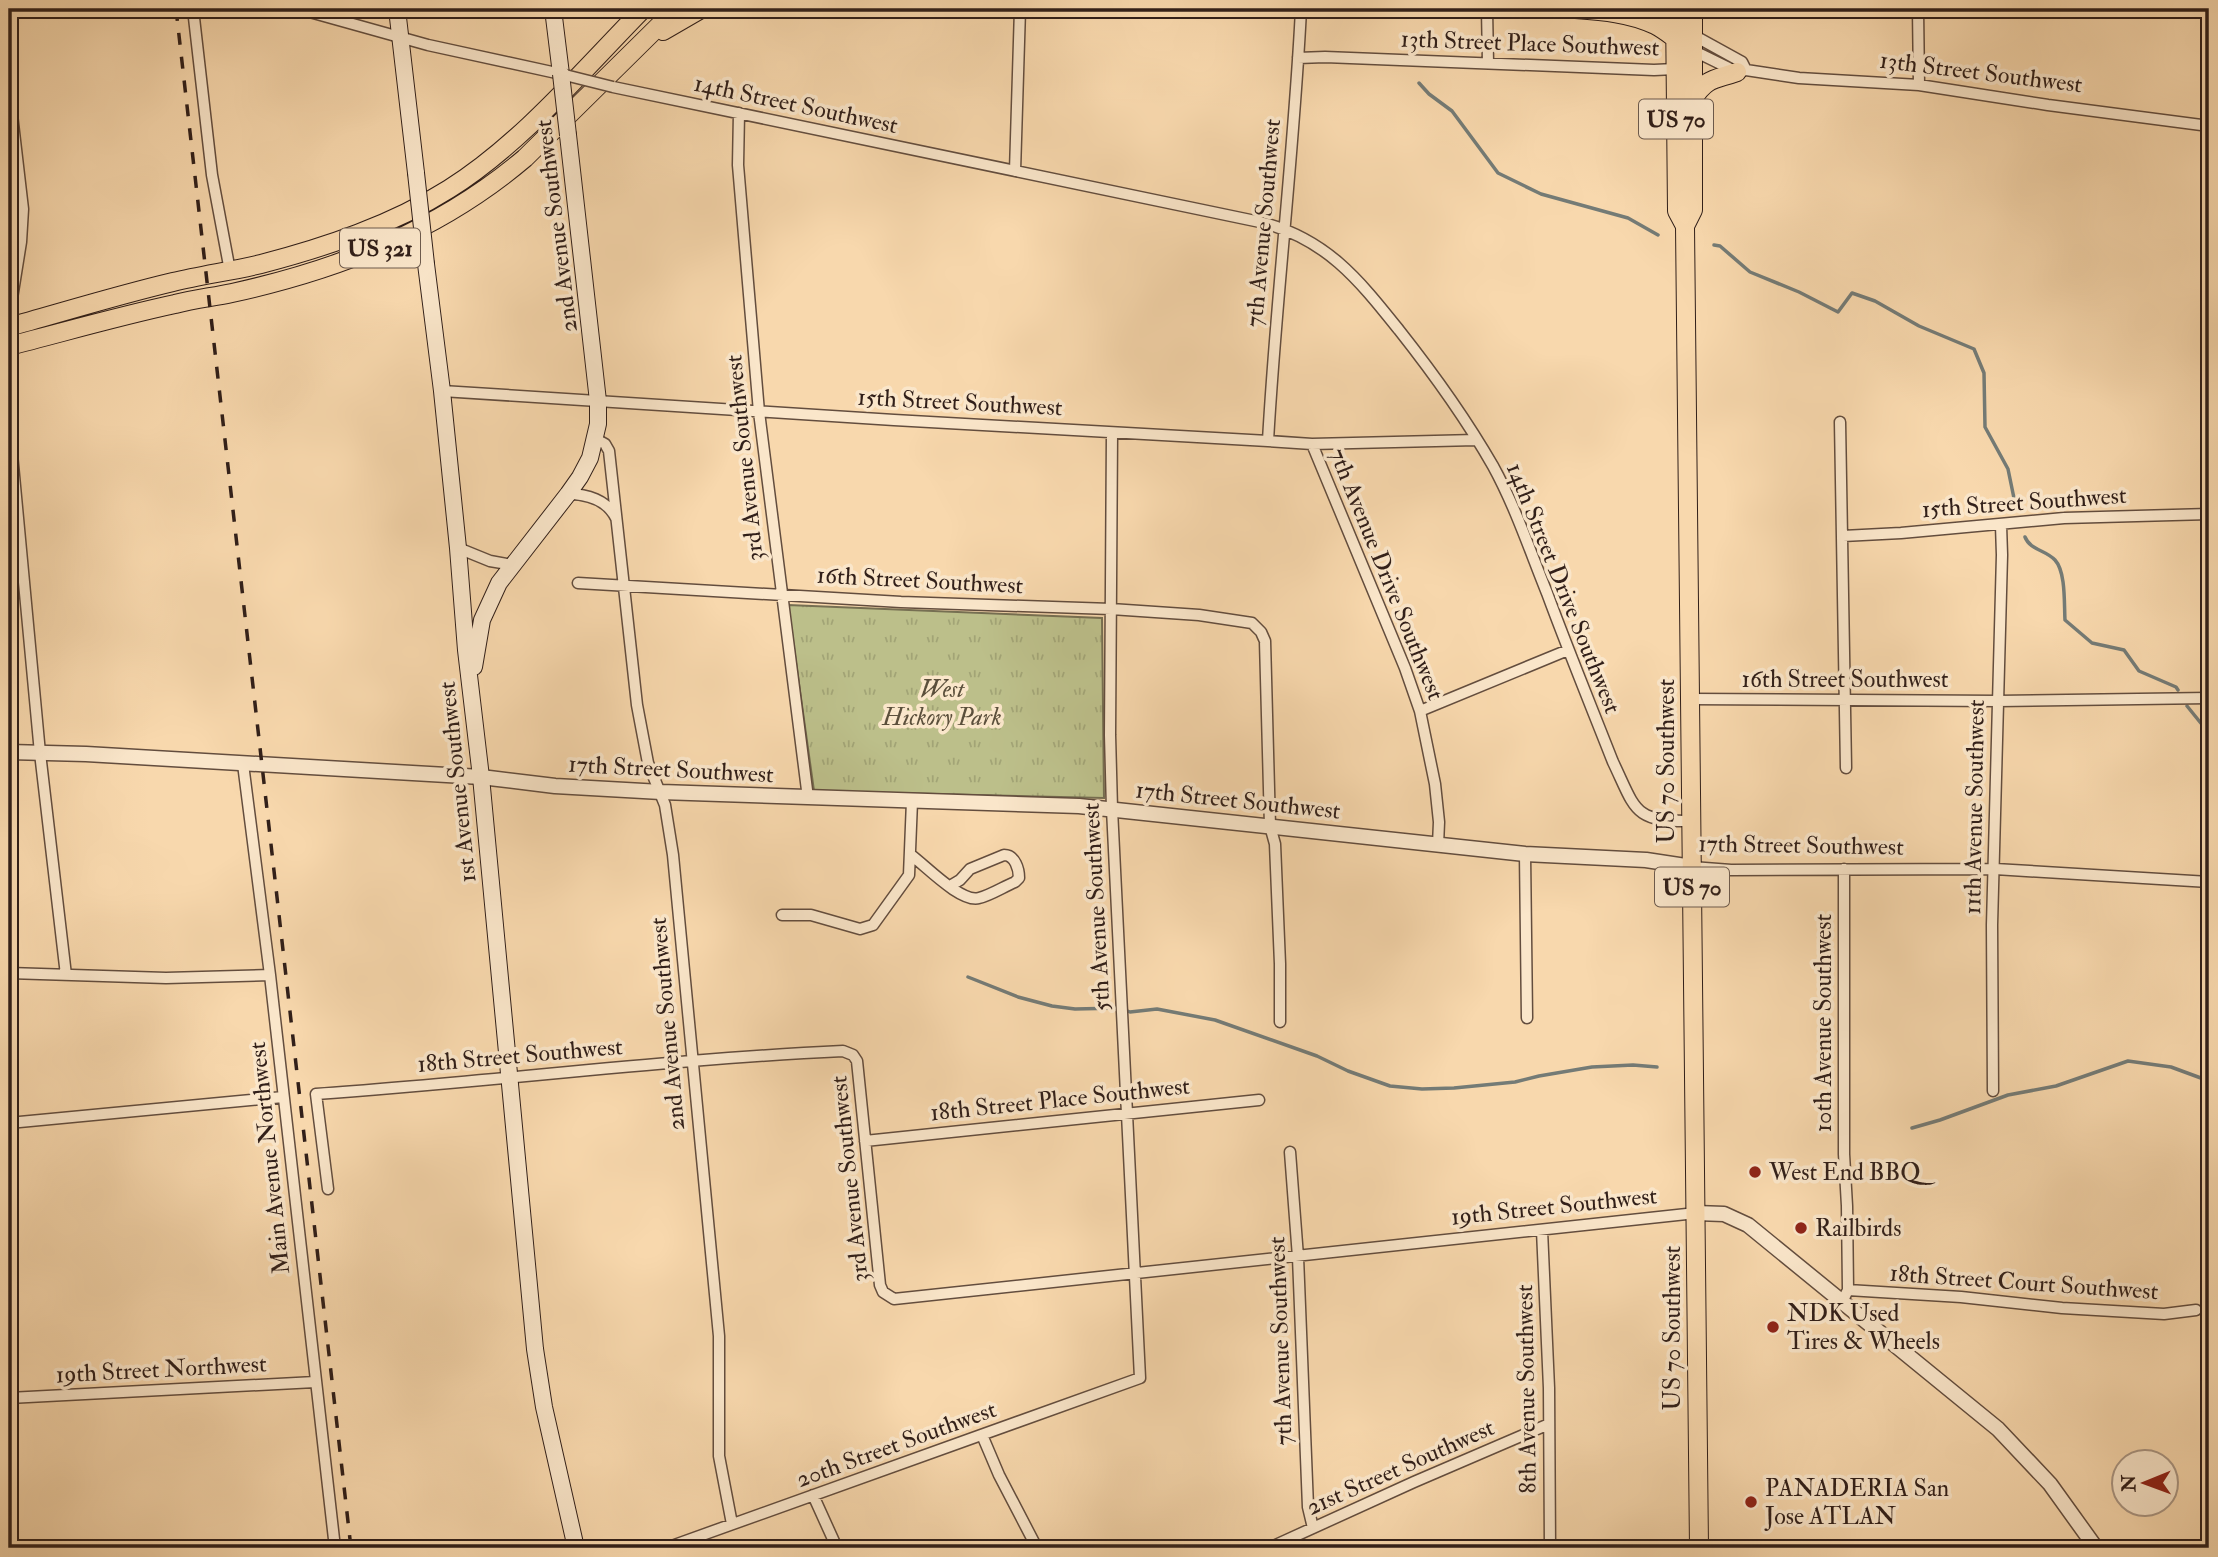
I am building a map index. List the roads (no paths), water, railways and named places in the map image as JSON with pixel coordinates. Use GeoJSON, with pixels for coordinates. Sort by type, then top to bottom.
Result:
{"type":"FeatureCollection","features":[{"type":"Feature","properties":{"kind":"main road","name":"1st Avenue Southwest"},"geometry":{"type":"LineString","coordinates":[[397,9],[442,391],[538,1374],[576,1548]]}},
{"type":"Feature","properties":{"kind":"main road","name":"2nd Avenue Southwest"},"geometry":{"type":"LineString","coordinates":[[474,708],[474,660],[482,620],[499,583],[580,477],[596,439],[598,424],[598,401],[553,9]]}},
{"type":"Feature","properties":{"kind":"main road","name":"US 321"},"geometry":{"type":"LineString","coordinates":[[9,327],[348,238],[401,215],[449,189],[491,159],[522,132],[643,9]]}},
{"type":"Feature","properties":{"kind":"main road","name":"US 321"},"geometry":{"type":"LineString","coordinates":[[9,346],[176,303],[266,284],[352,259],[405,238],[455,210],[526,158],[676,9]]}},
{"type":"Feature","properties":{"kind":"main road"},"geometry":{"type":"LineString","coordinates":[[639,46],[701,9]]}},
{"type":"Feature","properties":{"kind":"main road","name":"13th Street Southwest"},"geometry":{"type":"LineString","coordinates":[[1575,9],[1610,12],[1661,28],[1682,31]]}},
{"type":"Feature","properties":{"kind":"main road","name":"13th Street Southwest"},"geometry":{"type":"LineString","coordinates":[[1651,9],[1682,31]]}},
{"type":"Feature","properties":{"kind":"main road","name":"US 70 Southwest"},"geometry":{"type":"LineString","coordinates":[[1685,226],[1677,211],[1675,69],[1682,31],[1693,9]]}},
{"type":"Feature","properties":{"kind":"main road","name":"US 70 Southwest"},"geometry":{"type":"LineString","coordinates":[[1682,31],[1693,99],[1693,210],[1685,226],[1699,1548]]}},
{"type":"Feature","properties":{"kind":"main road"},"geometry":{"type":"LineString","coordinates":[[1693,99],[1699,89],[1709,81],[1742,71]]}},
{"type":"Feature","properties":{"kind":"street"},"geometry":{"type":"LineString","coordinates":[[193,9],[212,175],[230,271]]}},
{"type":"Feature","properties":{"kind":"street","name":"14th Street Southwest"},"geometry":{"type":"LineString","coordinates":[[299,9],[428,45],[1286,229]]}},
{"type":"Feature","properties":{"kind":"street"},"geometry":{"type":"LineString","coordinates":[[1015,171],[1020,9]]}},
{"type":"Feature","properties":{"kind":"street","name":"7th Avenue Southwest"},"geometry":{"type":"LineString","coordinates":[[1268,442],[1301,9]]}},
{"type":"Feature","properties":{"kind":"street"},"geometry":{"type":"LineString","coordinates":[[1487,9],[1488,63]]}},
{"type":"Feature","properties":{"kind":"street"},"geometry":{"type":"LineString","coordinates":[[1918,9],[1919,85]]}},
{"type":"Feature","properties":{"kind":"street","name":"13th Street Southwest"},"geometry":{"type":"LineString","coordinates":[[1682,31],[1742,71],[1799,78],[1919,85],[2060,107],[2209,125]]}},
{"type":"Feature","properties":{"kind":"street","name":"13th Street Place Southwest"},"geometry":{"type":"LineString","coordinates":[[1298,58],[1675,69]]}},
{"type":"Feature","properties":{"kind":"street"},"geometry":{"type":"LineString","coordinates":[[9,89],[23,209],[21,242],[9,317]]}},
{"type":"Feature","properties":{"kind":"street","name":"3rd Avenue Southwest"},"geometry":{"type":"LineString","coordinates":[[739,113],[738,165],[759,412],[808,797]]}},
{"type":"Feature","properties":{"kind":"street","name":"14th Street Drive Southwest"},"geometry":{"type":"LineString","coordinates":[[1286,229],[1318,246],[1366,289],[1442,387],[1493,467],[1514,511],[1613,762],[1632,802],[1644,814],[1656,820],[1691,821]]}},
{"type":"Feature","properties":{"kind":"street","name":"15th Street Southwest"},"geometry":{"type":"LineString","coordinates":[[442,391],[1268,442],[1476,440]]}},
{"type":"Feature","properties":{"kind":"street"},"geometry":{"type":"LineString","coordinates":[[9,422],[40,753],[66,975]]}},
{"type":"Feature","properties":{"kind":"street"},"geometry":{"type":"LineString","coordinates":[[1840,422],[1846,768]]}},
{"type":"Feature","properties":{"kind":"street","name":"5th Avenue Southwest"},"geometry":{"type":"LineString","coordinates":[[1112,433],[1112,809],[1140,1378]]}},
{"type":"Feature","properties":{"kind":"street","name":"2nd Avenue Southwest"},"geometry":{"type":"LineString","coordinates":[[596,439],[605,444],[609,451],[637,705],[648,763],[661,792],[673,855],[719,1336],[719,1456],[732,1524]]}},
{"type":"Feature","properties":{"kind":"street","name":"7th Avenue Drive Southwest"},"geometry":{"type":"LineString","coordinates":[[1312,443],[1405,668],[1420,711],[1435,784],[1439,822],[1438,845]]}},
{"type":"Feature","properties":{"kind":"street"},"geometry":{"type":"LineString","coordinates":[[568,494],[578,494],[602,503],[612,510],[618,524]]}},
{"type":"Feature","properties":{"kind":"street","name":"15th Street Southwest"},"geometry":{"type":"LineString","coordinates":[[1843,536],[2064,517],[2209,514]]}},
{"type":"Feature","properties":{"kind":"street","name":"11th Avenue Southwest"},"geometry":{"type":"LineString","coordinates":[[1993,1091],[1992,925],[2001,524]]}},
{"type":"Feature","properties":{"kind":"street"},"geometry":{"type":"LineString","coordinates":[[458,548],[490,561],[513,565]]}},
{"type":"Feature","properties":{"kind":"street","name":"16th Street Southwest"},"geometry":{"type":"LineString","coordinates":[[578,583],[912,602],[1111,609],[1243,620],[1257,627],[1265,641],[1270,826]]}},
{"type":"Feature","properties":{"kind":"street"},"geometry":{"type":"LineString","coordinates":[[1420,711],[1568,650]]}},
{"type":"Feature","properties":{"kind":"street","name":"16th Street Southwest"},"geometry":{"type":"LineString","coordinates":[[1690,699],[1998,701],[2209,698]]}},
{"type":"Feature","properties":{"kind":"street","name":"17th Street Southwest"},"geometry":{"type":"LineString","coordinates":[[9,752],[481,777],[555,786],[661,792],[1079,806],[1525,854],[1646,860],[1731,870],[1994,869],[2209,882]]}},
{"type":"Feature","properties":{"kind":"street","name":"Main Avenue Northwest"},"geometry":{"type":"LineString","coordinates":[[243,764],[270,975],[335,1548]]}},
{"type":"Feature","properties":{"kind":"street"},"geometry":{"type":"LineString","coordinates":[[782,915],[811,915],[851,928],[867,928],[873,925],[909,875],[912,801]]}},
{"type":"Feature","properties":{"kind":"street"},"geometry":{"type":"LineString","coordinates":[[1270,826],[1275,844],[1280,1022]]}},
{"type":"Feature","properties":{"kind":"street"},"geometry":{"type":"LineString","coordinates":[[1525,854],[1527,1018]]}},
{"type":"Feature","properties":{"kind":"street"},"geometry":{"type":"LineString","coordinates":[[911,855],[950,886],[963,896],[978,899],[1015,883],[1019,872],[1013,858],[1004,855],[970,869],[950,886]]}},
{"type":"Feature","properties":{"kind":"street","name":"10th Avenue Southwest"},"geometry":{"type":"LineString","coordinates":[[1844,869],[1844,1154],[1847,1206],[1845,1296]]}},
{"type":"Feature","properties":{"kind":"street"},"geometry":{"type":"LineString","coordinates":[[9,973],[166,978],[270,975]]}},
{"type":"Feature","properties":{"kind":"street","name":"18th Street Southwest"},"geometry":{"type":"LineString","coordinates":[[328,1189],[316,1094],[694,1061],[843,1051],[853,1055]]}},
{"type":"Feature","properties":{"kind":"street","name":"3rd Avenue Southwest"},"geometry":{"type":"LineString","coordinates":[[853,1055],[857,1061],[880,1285],[889,1297]]}},
{"type":"Feature","properties":{"kind":"street"},"geometry":{"type":"LineString","coordinates":[[9,1123],[283,1097]]}},
{"type":"Feature","properties":{"kind":"street","name":"18th Street Place Southwest"},"geometry":{"type":"LineString","coordinates":[[866,1141],[1259,1100]]}},
{"type":"Feature","properties":{"kind":"street","name":"7th Avenue Southwest"},"geometry":{"type":"LineString","coordinates":[[1290,1152],[1298,1257],[1308,1507],[1313,1528]]}},
{"type":"Feature","properties":{"kind":"street","name":"19th Street Southwest"},"geometry":{"type":"LineString","coordinates":[[889,1297],[894,1299],[1136,1274],[1696,1213],[1724,1214],[1748,1225],[1845,1296],[1998,1429],[2050,1484],[2096,1548]]}},
{"type":"Feature","properties":{"kind":"street","name":"8th Avenue Southwest"},"geometry":{"type":"LineString","coordinates":[[1542,1230],[1549,1424],[1550,1548]]}},
{"type":"Feature","properties":{"kind":"street","name":"18th Street Court Southwest"},"geometry":{"type":"LineString","coordinates":[[1845,1296],[2151,1314],[2196,1310]]}},
{"type":"Feature","properties":{"kind":"street","name":"20th Street Southwest"},"geometry":{"type":"LineString","coordinates":[[666,1548],[684,1545],[732,1524],[1140,1378]]}},
{"type":"Feature","properties":{"kind":"street","name":"19th Street Northwest"},"geometry":{"type":"LineString","coordinates":[[9,1398],[315,1381]]}},
{"type":"Feature","properties":{"kind":"street","name":"21st Street Southwest"},"geometry":{"type":"LineString","coordinates":[[1269,1548],[1549,1424]]}},
{"type":"Feature","properties":{"kind":"street"},"geometry":{"type":"LineString","coordinates":[[982,1435],[999,1475],[1037,1548]]}},
{"type":"Feature","properties":{"kind":"street"},"geometry":{"type":"LineString","coordinates":[[813,1495],[837,1548]]}},
{"type":"Feature","properties":{"kind":"street"},"geometry":{"type":"LineString","coordinates":[[1294,1537],[1299,1548]]}},
{"type":"Feature","properties":{"kind":"waterway"},"geometry":{"type":"LineString","coordinates":[[1419,83],[1452,111],[1498,173],[1541,194],[1628,218],[1658,235]]}},
{"type":"Feature","properties":{"kind":"waterway"},"geometry":{"type":"LineString","coordinates":[[1714,245],[1720,246],[1750,272],[1838,312],[1852,293],[1875,301],[1919,326],[1974,349],[1984,373],[1985,427],[2008,469],[2016,508]]}},
{"type":"Feature","properties":{"kind":"waterway"},"geometry":{"type":"LineString","coordinates":[[2025,537],[2031,545],[2059,565],[2064,588],[2065,620],[2092,643],[2124,650],[2139,671],[2178,690]]}},
{"type":"Feature","properties":{"kind":"waterway"},"geometry":{"type":"LineString","coordinates":[[2187,706],[2209,737]]}},
{"type":"Feature","properties":{"kind":"waterway"},"geometry":{"type":"LineString","coordinates":[[968,977],[1018,997],[1052,1006],[1075,1009],[1120,1008],[1130,1012],[1157,1009],[1215,1020],[1317,1056],[1390,1086],[1454,1088],[1515,1082],[1592,1067],[1657,1067]]}},
{"type":"Feature","properties":{"kind":"waterway"},"geometry":{"type":"LineString","coordinates":[[1912,1128],[2008,1095],[2056,1086],[2128,1061],[2171,1067],[2209,1081]]}},
{"type":"Feature","properties":{"kind":"railway"},"geometry":{"type":"LineString","coordinates":[[176,9],[351,1548]]}},
{"type":"Feature","properties":{"kind":"place","name":"West End BBQ"},"geometry":{"type":"Point","coordinates":[1755,1172]}},
{"type":"Feature","properties":{"kind":"place","name":"Railbirds"},"geometry":{"type":"Point","coordinates":[1801,1228]}},
{"type":"Feature","properties":{"kind":"place","name":"NDK Used Tires & Wheels"},"geometry":{"type":"Point","coordinates":[1773,1327]}},
{"type":"Feature","properties":{"kind":"place","name":"PANADERIA San Jose ATLAN"},"geometry":{"type":"Point","coordinates":[1751,1502]}},
{"type":"Feature","properties":{"kind":"park label","name":"West Hickory Park"},"geometry":{"type":"Point","coordinates":[942,703]}}]}
